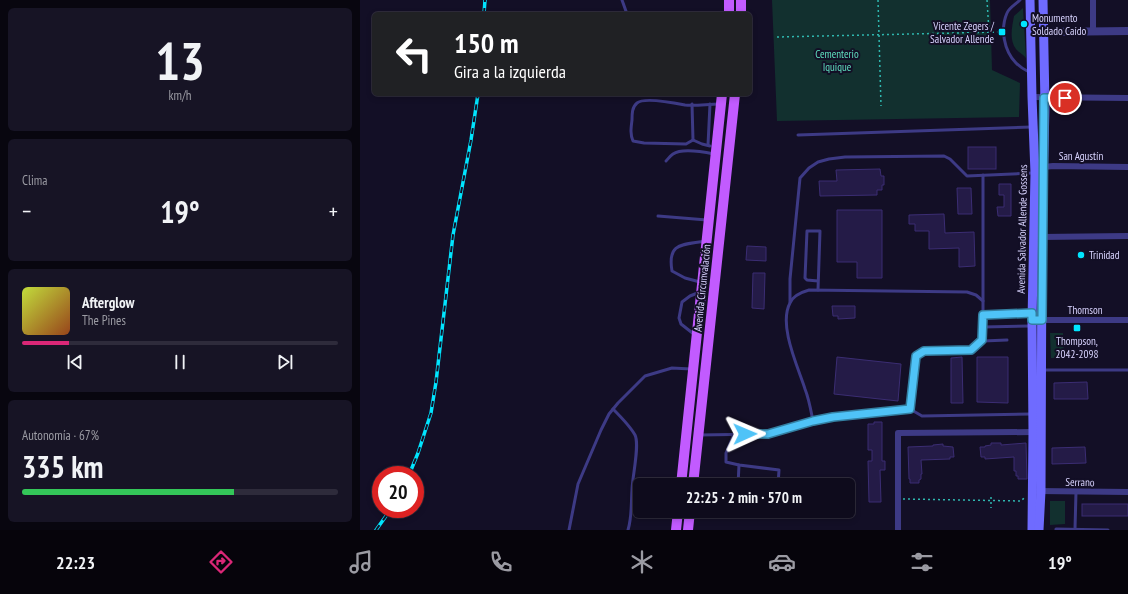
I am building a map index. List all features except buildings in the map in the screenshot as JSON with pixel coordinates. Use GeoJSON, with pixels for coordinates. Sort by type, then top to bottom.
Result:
{"type":"FeatureCollection","features":[{"type":"Feature","properties":{"kind":"main road"},"geometry":{"type":"LineString","coordinates":[[729,0],[729,12]]}},
{"type":"Feature","properties":{"kind":"main road"},"geometry":{"type":"LineString","coordinates":[[741,0],[741,12]]}},
{"type":"Feature","properties":{"kind":"main road","name":"Avenida Salvador Allende Gossens"},"geometry":{"type":"LineString","coordinates":[[1030,0],[1031,73],[1038,237]]}},
{"type":"Feature","properties":{"kind":"main road","name":"Avenida Salvador Allende Gossens"},"geometry":{"type":"LineString","coordinates":[[1039,530],[1035,492],[1033,414],[1038,237],[1044,167],[1043,0]]}},
{"type":"Feature","properties":{"kind":"main road","name":"Avenida Circunvalación"},"geometry":{"type":"LineString","coordinates":[[694,478],[735,96]]}},
{"type":"Feature","properties":{"kind":"main road","name":"Avenida Circunvalación"},"geometry":{"type":"LineString","coordinates":[[682,478],[709,220],[714,149],[722,99]]}},
{"type":"Feature","properties":{"kind":"main road","name":"Avenida Salvador Allende Gossens"},"geometry":{"type":"LineString","coordinates":[[1032,530],[1042,370],[1035,320]]}},
{"type":"Feature","properties":{"kind":"main road"},"geometry":{"type":"LineString","coordinates":[[676,530],[677,518]]}},
{"type":"Feature","properties":{"kind":"main road"},"geometry":{"type":"LineString","coordinates":[[688,530],[689,518]]}},
{"type":"Feature","properties":{"kind":"street"},"geometry":{"type":"LineString","coordinates":[[1093,0],[1093,31]]}},
{"type":"Feature","properties":{"kind":"street"},"geometry":{"type":"LineString","coordinates":[[1044,32],[1128,31]]}},
{"type":"Feature","properties":{"kind":"street"},"geometry":{"type":"LineString","coordinates":[[1032,98],[1128,98]]}},
{"type":"Feature","properties":{"kind":"street","name":"San Agustín"},"geometry":{"type":"LineString","coordinates":[[1035,172],[1044,167],[1128,167]]}},
{"type":"Feature","properties":{"kind":"street"},"geometry":{"type":"LineString","coordinates":[[1038,237],[1128,236]]}},
{"type":"Feature","properties":{"kind":"street","name":"Thomson"},"geometry":{"type":"LineString","coordinates":[[1035,320],[1128,320]]}},
{"type":"Feature","properties":{"kind":"street"},"geometry":{"type":"LineString","coordinates":[[898,530],[898,433],[1033,432]]}},
{"type":"Feature","properties":{"kind":"street","name":"Serrano"},"geometry":{"type":"LineString","coordinates":[[1035,492],[1128,492]]}},
{"type":"Feature","properties":{"kind":"lane"},"geometry":{"type":"LineString","coordinates":[[622,0],[626,12]]}},
{"type":"Feature","properties":{"kind":"lane"},"geometry":{"type":"LineString","coordinates":[[1020,0],[1007,12],[1003,26],[1005,43],[1010,56],[1016,63],[1031,73]]}},
{"type":"Feature","properties":{"kind":"lane"},"geometry":{"type":"LineString","coordinates":[[693,140],[686,144],[644,143],[633,141],[631,136],[632,111],[636,104],[640,101],[646,100],[664,101],[686,105],[710,104],[722,99]]}},
{"type":"Feature","properties":{"kind":"lane"},"geometry":{"type":"LineString","coordinates":[[692,104],[693,140]]}},
{"type":"Feature","properties":{"kind":"lane"},"geometry":{"type":"LineString","coordinates":[[710,104],[714,149]]}},
{"type":"Feature","properties":{"kind":"lane"},"geometry":{"type":"LineString","coordinates":[[798,135],[1033,127]]}},
{"type":"Feature","properties":{"kind":"lane"},"geometry":{"type":"LineString","coordinates":[[693,140],[714,149]]}},
{"type":"Feature","properties":{"kind":"lane"},"geometry":{"type":"LineString","coordinates":[[666,161],[673,154],[681,151],[714,149]]}},
{"type":"Feature","properties":{"kind":"lane"},"geometry":{"type":"LineString","coordinates":[[813,421],[806,390],[791,352],[786,314],[790,302],[790,279],[800,178],[809,168],[818,162],[845,157],[944,156],[967,176],[1035,172]]}},
{"type":"Feature","properties":{"kind":"lane"},"geometry":{"type":"LineString","coordinates":[[982,340],[983,175]]}},
{"type":"Feature","properties":{"kind":"lane"},"geometry":{"type":"LineString","coordinates":[[658,216],[709,220]]}},
{"type":"Feature","properties":{"kind":"lane"},"geometry":{"type":"LineString","coordinates":[[818,281],[807,280],[805,278],[807,231],[820,231],[818,290]]}},
{"type":"Feature","properties":{"kind":"lane"},"geometry":{"type":"LineString","coordinates":[[696,336],[681,324],[679,318],[682,302],[702,287],[672,271],[670,263],[675,248],[683,244],[707,240]]}},
{"type":"Feature","properties":{"kind":"lane"},"geometry":{"type":"LineString","coordinates":[[790,302],[800,292],[809,290],[967,292],[976,295],[983,301]]}},
{"type":"Feature","properties":{"kind":"lane"},"geometry":{"type":"LineString","coordinates":[[983,315],[1035,320]]}},
{"type":"Feature","properties":{"kind":"lane"},"geometry":{"type":"LineString","coordinates":[[983,327],[1035,320]]}},
{"type":"Feature","properties":{"kind":"lane"},"geometry":{"type":"LineString","coordinates":[[910,409],[916,356],[924,351],[971,350],[982,340],[1007,340]]}},
{"type":"Feature","properties":{"kind":"lane"},"geometry":{"type":"LineString","coordinates":[[569,530],[578,484],[601,430],[613,409],[645,376],[672,368],[693,369]]}},
{"type":"Feature","properties":{"kind":"lane"},"geometry":{"type":"LineString","coordinates":[[1042,370],[1128,370]]}},
{"type":"Feature","properties":{"kind":"lane"},"geometry":{"type":"LineString","coordinates":[[613,409],[623,419],[635,436],[636,448],[630,523],[628,530]]}},
{"type":"Feature","properties":{"kind":"lane"},"geometry":{"type":"LineString","coordinates":[[699,435],[768,434],[833,417],[910,409],[922,416],[1033,414]]}},
{"type":"Feature","properties":{"kind":"lane"},"geometry":{"type":"LineString","coordinates":[[734,434],[726,452],[726,462],[779,470],[778,478]]}},
{"type":"Feature","properties":{"kind":"lane"},"geometry":{"type":"LineString","coordinates":[[738,478],[739,465]]}},
{"type":"Feature","properties":{"kind":"lane"},"geometry":{"type":"LineString","coordinates":[[1075,529],[1076,492]]}},
{"type":"Feature","properties":{"kind":"lane"},"geometry":{"type":"LineString","coordinates":[[1056,530],[1108,530]]}},
{"type":"Feature","properties":{"kind":"path"},"geometry":{"type":"LineString","coordinates":[[878,0],[881,106]]}},
{"type":"Feature","properties":{"kind":"path"},"geometry":{"type":"LineString","coordinates":[[988,0],[989,32]]}},
{"type":"Feature","properties":{"kind":"path"},"geometry":{"type":"LineString","coordinates":[[777,37],[1004,31]]}},
{"type":"Feature","properties":{"kind":"path"},"geometry":{"type":"LineString","coordinates":[[897,499],[1021,501],[1026,496],[1035,492]]}},
{"type":"Feature","properties":{"kind":"path"},"geometry":{"type":"LineString","coordinates":[[991,497],[991,508]]}},
{"type":"Feature","properties":{"kind":"green space","name":"Cementerio Iquique"},"geometry":{"type":"Polygon","coordinates":[[[772,0],[990,0],[992,70],[1020,83],[1019,117],[777,121],[772,0]]]}},
{"type":"Feature","properties":{"kind":"green space"},"geometry":{"type":"Polygon","coordinates":[[[1023,8],[1026,58],[1016,49],[1012,42],[1014,16],[1023,8]]]}},
{"type":"Feature","properties":{"kind":"green space"},"geometry":{"type":"Polygon","coordinates":[[[1050,333],[1063,333],[1064,358],[1051,358],[1050,333]]]}},
{"type":"Feature","properties":{"kind":"green space"},"geometry":{"type":"Polygon","coordinates":[[[1050,501],[1065,501],[1065,524],[1050,525],[1050,501]]]}},
{"type":"Feature","properties":{"kind":"railway"},"geometry":{"type":"LineString","coordinates":[[484,12],[485,0]]}},
{"type":"Feature","properties":{"kind":"railway"},"geometry":{"type":"LineString","coordinates":[[413,466],[431,413],[453,235],[478,96]]}},
{"type":"Feature","properties":{"kind":"railway"},"geometry":{"type":"LineString","coordinates":[[376,530],[385,518]]}},
{"type":"Feature","properties":{"kind":"place","name":"Monumento Soldado Caído"},"geometry":{"type":"Point","coordinates":[1024,24]}},
{"type":"Feature","properties":{"kind":"place","name":"Vicente Zegers / Salvador Allende"},"geometry":{"type":"Point","coordinates":[1002,32]}},
{"type":"Feature","properties":{"kind":"place","name":"Trinidad"},"geometry":{"type":"Point","coordinates":[1081,255]}},
{"type":"Feature","properties":{"kind":"place","name":"Thompson, 2042-2098"},"geometry":{"type":"Point","coordinates":[1077,328]}},
{"type":"Feature","properties":{"kind":"route"},"geometry":{"type":"LineString","coordinates":[[745,434],[768,434],[833,417],[910,409],[916,356],[924,351],[971,350],[982,340],[983,315],[1032,313],[1032,320],[1042,320],[1044,98],[1065,98]]}}]}
